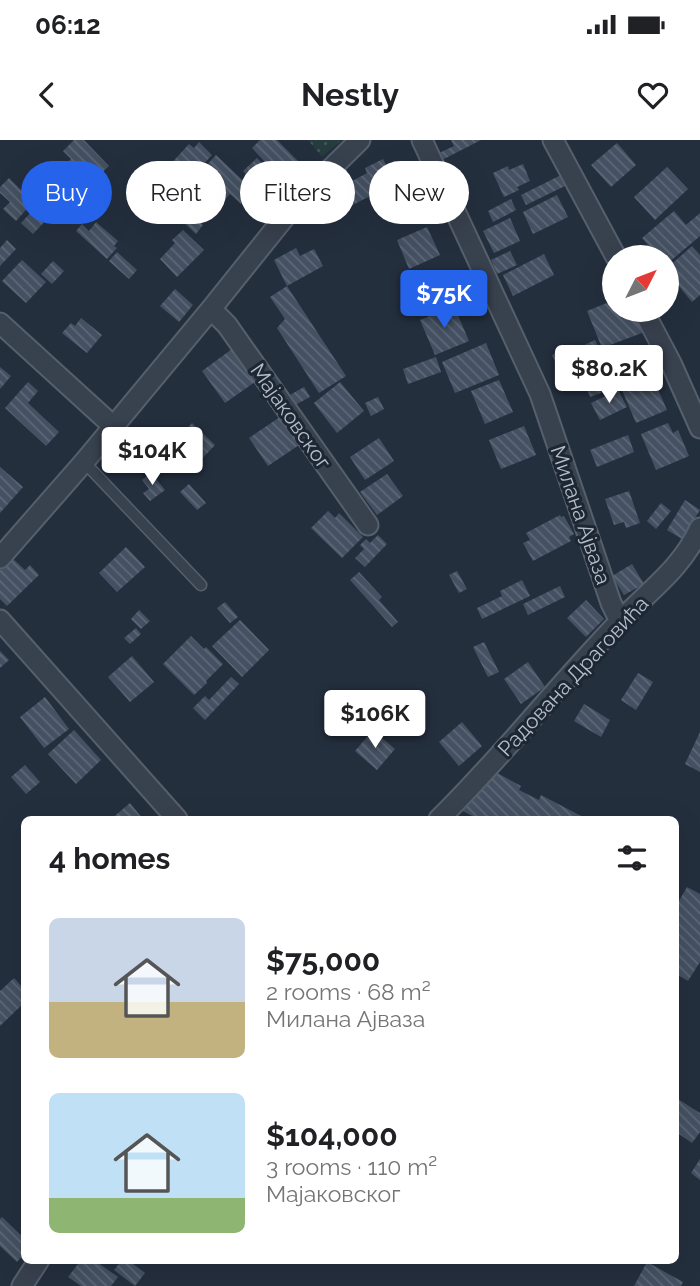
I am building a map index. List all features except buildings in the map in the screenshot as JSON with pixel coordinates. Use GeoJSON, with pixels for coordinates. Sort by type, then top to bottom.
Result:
{"type":"FeatureCollection","features":[{"type":"Feature","properties":{"kind":"street"},"geometry":{"type":"LineString","coordinates":[[0,558],[84,462],[296,204],[360,140]]}},
{"type":"Feature","properties":{"kind":"street","name":"Милана Ајваза"},"geometry":{"type":"LineString","coordinates":[[422,140],[540,394],[611,603],[620,621]]}},
{"type":"Feature","properties":{"kind":"street"},"geometry":{"type":"LineString","coordinates":[[554,140],[610,245]]}},
{"type":"Feature","properties":{"kind":"street","name":"Мајаковског"},"geometry":{"type":"LineString","coordinates":[[211,309],[227,325],[368,525]]}},
{"type":"Feature","properties":{"kind":"street"},"geometry":{"type":"LineString","coordinates":[[649,322],[700,428]]}},
{"type":"Feature","properties":{"kind":"street"},"geometry":{"type":"LineString","coordinates":[[0,323],[113,426]]}},
{"type":"Feature","properties":{"kind":"street","name":"Радована Драговића"},"geometry":{"type":"LineString","coordinates":[[442,816],[620,621],[671,573],[700,528]]}},
{"type":"Feature","properties":{"kind":"street"},"geometry":{"type":"LineString","coordinates":[[0,620],[174,816]]}},
{"type":"Feature","properties":{"kind":"street"},"geometry":{"type":"LineString","coordinates":[[22,1286],[36,1264]]}},
{"type":"Feature","properties":{"kind":"lane"},"geometry":{"type":"LineString","coordinates":[[84,462],[201,585]]}},
{"type":"Feature","properties":{"kind":"green space"},"geometry":{"type":"Polygon","coordinates":[[[308,140],[342,140],[322,157],[308,140]]]}}]}
